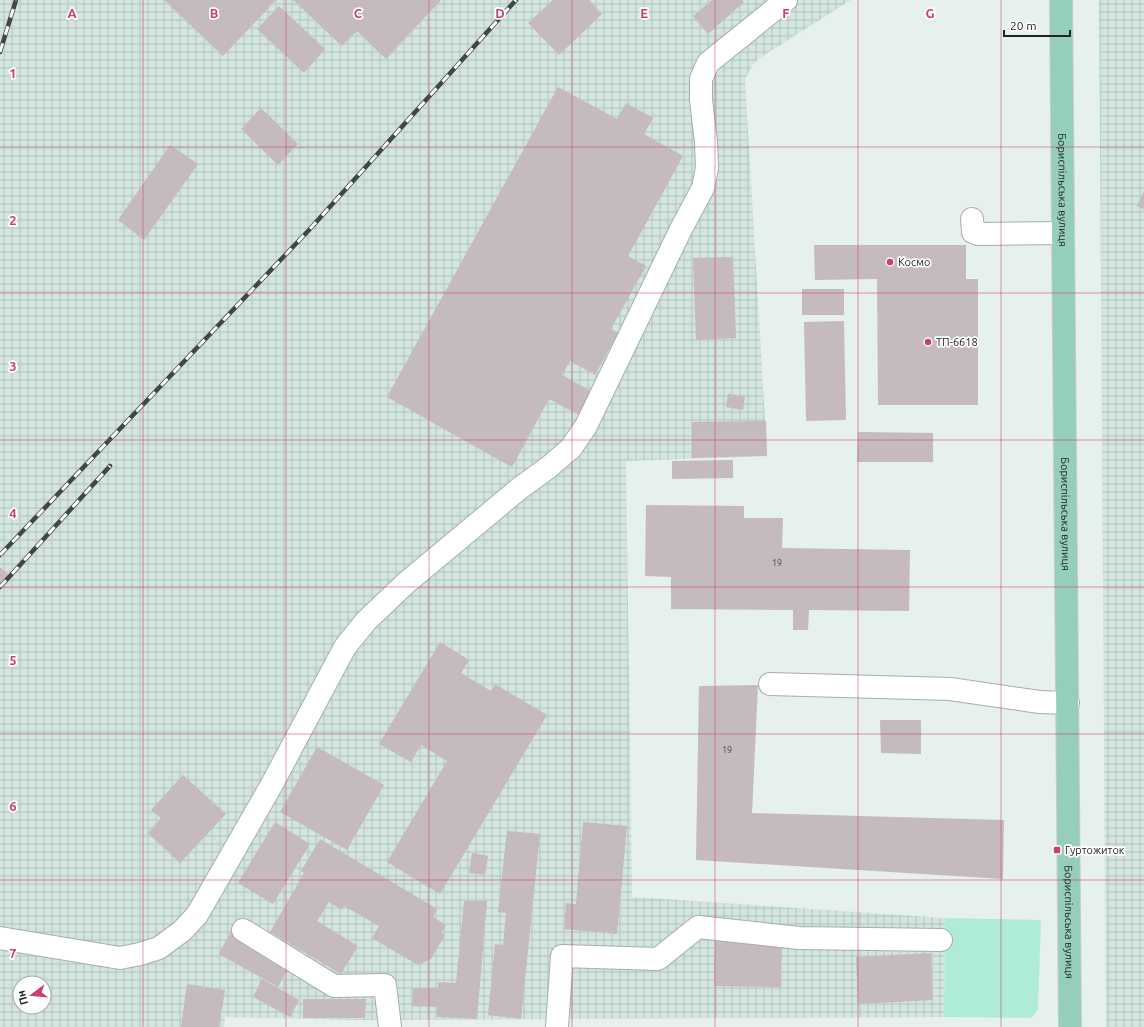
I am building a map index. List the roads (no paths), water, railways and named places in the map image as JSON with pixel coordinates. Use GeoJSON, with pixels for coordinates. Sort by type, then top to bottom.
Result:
{"type":"FeatureCollection","features":[{"type":"Feature","properties":{"kind":"main road","name":"Бориспільська вулиця"},"geometry":{"type":"LineString","coordinates":[[1061,0],[1070,1027]]}},
{"type":"Feature","properties":{"kind":"lane"},"geometry":{"type":"LineString","coordinates":[[0,938],[120,958],[159,948],[182,932],[197,915],[270,786],[345,647],[366,621],[406,582],[520,488],[550,467],[571,448],[586,426],[681,229],[703,188],[706,168],[706,142],[700,100],[701,79],[708,63],[786,0]]}},
{"type":"Feature","properties":{"kind":"lane"},"geometry":{"type":"LineString","coordinates":[[972,219],[973,232],[978,234],[1062,233]]}},
{"type":"Feature","properties":{"kind":"lane"},"geometry":{"type":"LineString","coordinates":[[770,684],[950,689],[1040,702],[1068,703]]}},
{"type":"Feature","properties":{"kind":"lane"},"geometry":{"type":"LineString","coordinates":[[557,1027],[562,956],[658,959],[698,927],[799,938],[941,940]]}},
{"type":"Feature","properties":{"kind":"lane"},"geometry":{"type":"LineString","coordinates":[[244,930],[334,986],[385,985],[390,1027]]}},
{"type":"Feature","properties":{"kind":"railway"},"geometry":{"type":"LineString","coordinates":[[0,52],[16,0]]}},
{"type":"Feature","properties":{"kind":"railway"},"geometry":{"type":"LineString","coordinates":[[0,555],[309,230],[516,0]]}},
{"type":"Feature","properties":{"kind":"railway"},"geometry":{"type":"LineString","coordinates":[[0,587],[110,466]]}},
{"type":"Feature","properties":{"kind":"place","name":"Космо"},"geometry":{"type":"Point","coordinates":[890,262]}},
{"type":"Feature","properties":{"kind":"place","name":"ТП-6618"},"geometry":{"type":"Point","coordinates":[928,342]}},
{"type":"Feature","properties":{"kind":"place","name":"Гуртожиток"},"geometry":{"type":"Point","coordinates":[1057,850]}}]}
